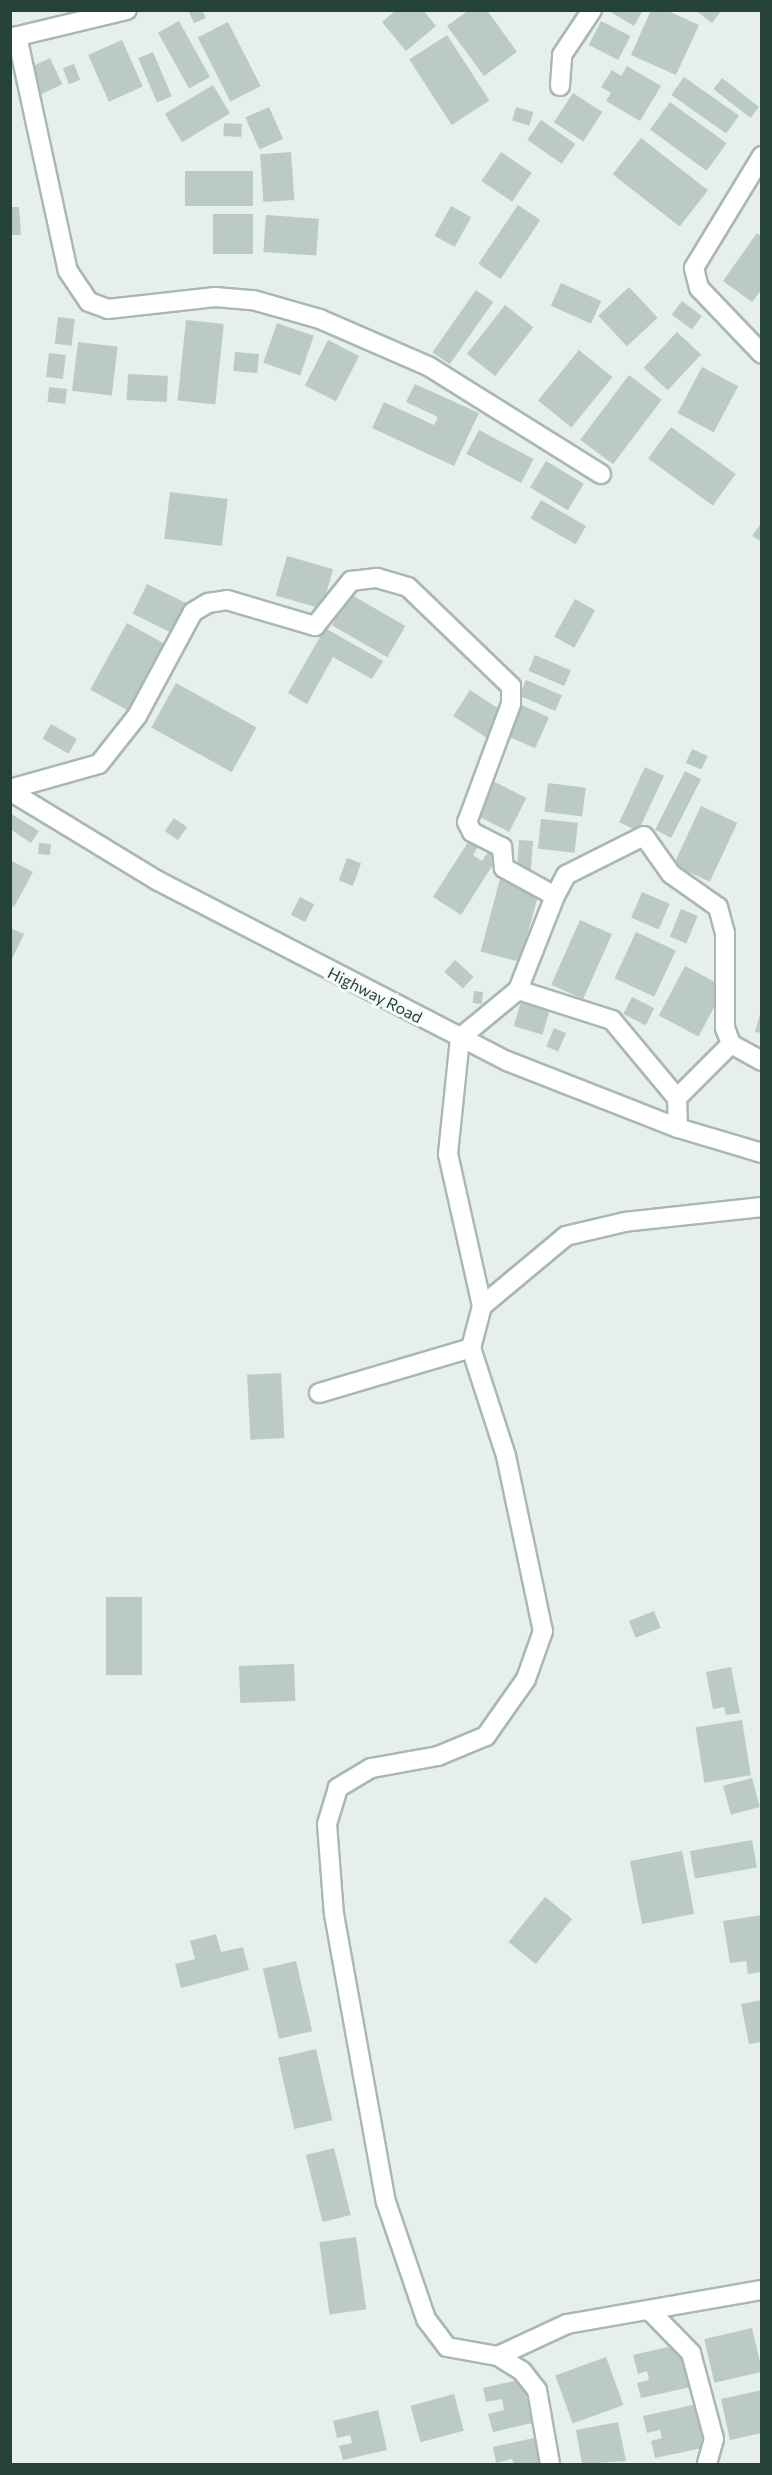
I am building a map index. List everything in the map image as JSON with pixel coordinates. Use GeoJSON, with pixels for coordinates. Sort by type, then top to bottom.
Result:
{"type":"FeatureCollection","features":[{"type":"Feature","properties":{"kind":"street"},"geometry":{"type":"LineString","coordinates":[[127,10],[14,37],[68,271],[89,302],[108,309],[215,297],[253,300],[320,319],[428,366],[601,474]]}},
{"type":"Feature","properties":{"kind":"street"},"geometry":{"type":"LineString","coordinates":[[560,86],[562,55],[592,10]]}},
{"type":"Feature","properties":{"kind":"street"},"geometry":{"type":"LineString","coordinates":[[762,156],[694,268],[699,288],[762,354]]}},
{"type":"Feature","properties":{"kind":"street"},"geometry":{"type":"LineString","coordinates":[[10,790],[99,764],[137,716],[193,612],[208,603],[226,600],[315,626],[351,581],[377,578],[408,587],[511,686],[511,704],[467,822],[472,832],[502,847],[504,868],[555,896]]}},
{"type":"Feature","properties":{"kind":"street","name":"Highway Road"},"geometry":{"type":"LineString","coordinates":[[10,790],[158,881],[460,1038],[678,1128],[762,1153]]}},
{"type":"Feature","properties":{"kind":"street"},"geometry":{"type":"LineString","coordinates":[[550,2464],[537,2390],[522,2371],[498,2356],[447,2347],[426,2319],[386,2202],[334,1914],[327,1824],[338,1788],[371,1768],[438,1756],[486,1736],[525,1679],[543,1631],[506,1456],[471,1348],[482,1306],[448,1154],[460,1038],[518,990],[555,896],[566,875],[624,843],[644,836],[651,842],[671,874],[718,907],[725,933],[725,1028],[731,1044],[762,1061]]}},
{"type":"Feature","properties":{"kind":"street"},"geometry":{"type":"LineString","coordinates":[[518,990],[612,1020],[677,1098],[678,1128]]}},
{"type":"Feature","properties":{"kind":"street"},"geometry":{"type":"LineString","coordinates":[[677,1098],[731,1044]]}},
{"type":"Feature","properties":{"kind":"street"},"geometry":{"type":"LineString","coordinates":[[482,1306],[566,1236],[625,1222],[762,1208]]}},
{"type":"Feature","properties":{"kind":"street"},"geometry":{"type":"LineString","coordinates":[[319,1393],[471,1348]]}},
{"type":"Feature","properties":{"kind":"street"},"geometry":{"type":"LineString","coordinates":[[498,2356],[567,2324],[652,2313],[762,2290]]}},
{"type":"Feature","properties":{"kind":"street"},"geometry":{"type":"LineString","coordinates":[[652,2313],[691,2353],[714,2439],[707,2464]]}},
{"type":"Feature","properties":{"kind":"building"},"geometry":{"type":"Polygon","coordinates":[[[188,10],[202,10],[206,18],[194,23],[188,10]]]}},
{"type":"Feature","properties":{"kind":"building"},"geometry":{"type":"Polygon","coordinates":[[[396,10],[423,10],[436,26],[406,51],[382,22],[396,10]]]}},
{"type":"Feature","properties":{"kind":"building"},"geometry":{"type":"Polygon","coordinates":[[[469,10],[487,10],[517,52],[484,76],[447,26],[469,10]]]}},
{"type":"Feature","properties":{"kind":"building"},"geometry":{"type":"Polygon","coordinates":[[[607,10],[643,10],[634,26],[607,10]]]}},
{"type":"Feature","properties":{"kind":"building"},"geometry":{"type":"Polygon","coordinates":[[[651,10],[666,10],[699,25],[676,75],[631,55],[651,10]]]}},
{"type":"Feature","properties":{"kind":"building"},"geometry":{"type":"Polygon","coordinates":[[[695,10],[722,10],[712,23],[695,10]]]}},
{"type":"Feature","properties":{"kind":"building"},"geometry":{"type":"Polygon","coordinates":[[[179,21],[210,77],[189,89],[158,33],[179,21]]]}},
{"type":"Feature","properties":{"kind":"building"},"geometry":{"type":"Polygon","coordinates":[[[601,21],[630,36],[618,60],[589,45],[601,21]]]}},
{"type":"Feature","properties":{"kind":"building"},"geometry":{"type":"Polygon","coordinates":[[[228,22],[261,86],[230,102],[198,37],[228,22]]]}},
{"type":"Feature","properties":{"kind":"building"},"geometry":{"type":"Polygon","coordinates":[[[447,35],[489,100],[452,125],[409,60],[447,35]]]}},
{"type":"Feature","properties":{"kind":"building"},"geometry":{"type":"Polygon","coordinates":[[[122,40],[143,87],[109,102],[88,55],[122,40]]]}},
{"type":"Feature","properties":{"kind":"building"},"geometry":{"type":"Polygon","coordinates":[[[153,52],[172,96],[157,102],[138,58],[153,52]]]}},
{"type":"Feature","properties":{"kind":"building"},"geometry":{"type":"Polygon","coordinates":[[[50,58],[62,84],[41,94],[28,68],[50,58]]]}},
{"type":"Feature","properties":{"kind":"building"},"geometry":{"type":"Polygon","coordinates":[[[74,64],[80,80],[69,84],[63,68],[74,64]]]}},
{"type":"Feature","properties":{"kind":"building"},"geometry":{"type":"Polygon","coordinates":[[[627,66],[661,86],[640,121],[606,101],[611,93],[601,87],[612,70],[621,76],[627,66]]]}},
{"type":"Feature","properties":{"kind":"building"},"geometry":{"type":"Polygon","coordinates":[[[684,77],[739,115],[726,133],[671,95],[684,77]]]}},
{"type":"Feature","properties":{"kind":"building"},"geometry":{"type":"Polygon","coordinates":[[[722,78],[759,107],[750,118],[713,89],[722,78]]]}},
{"type":"Feature","properties":{"kind":"building"},"geometry":{"type":"Polygon","coordinates":[[[213,85],[230,113],[182,142],[165,114],[213,85]]]}},
{"type":"Feature","properties":{"kind":"building"},"geometry":{"type":"Polygon","coordinates":[[[573,93],[602,112],[583,141],[554,122],[573,93]]]}},
{"type":"Feature","properties":{"kind":"building"},"geometry":{"type":"Polygon","coordinates":[[[670,102],[727,143],[707,171],[650,130],[670,102]]]}},
{"type":"Feature","properties":{"kind":"building"},"geometry":{"type":"Polygon","coordinates":[[[269,107],[283,139],[259,150],[245,118],[269,107]]]}},
{"type":"Feature","properties":{"kind":"building"},"geometry":{"type":"Polygon","coordinates":[[[516,107],[533,112],[529,125],[512,120],[516,107]]]}},
{"type":"Feature","properties":{"kind":"building"},"geometry":{"type":"Polygon","coordinates":[[[541,120],[575,144],[562,164],[527,140],[541,120]]]}},
{"type":"Feature","properties":{"kind":"building"},"geometry":{"type":"Polygon","coordinates":[[[224,123],[242,124],[241,137],[223,136],[224,123]]]}},
{"type":"Feature","properties":{"kind":"building"},"geometry":{"type":"Polygon","coordinates":[[[641,138],[708,190],[680,227],[613,174],[641,138]]]}},
{"type":"Feature","properties":{"kind":"building"},"geometry":{"type":"Polygon","coordinates":[[[291,152],[294,200],[263,202],[260,154],[291,152]]]}},
{"type":"Feature","properties":{"kind":"building"},"geometry":{"type":"Polygon","coordinates":[[[501,152],[532,173],[512,202],[481,181],[501,152]]]}},
{"type":"Feature","properties":{"kind":"building"},"geometry":{"type":"Polygon","coordinates":[[[185,171],[253,171],[253,206],[185,206],[185,171]]]}},
{"type":"Feature","properties":{"kind":"building"},"geometry":{"type":"Polygon","coordinates":[[[518,205],[540,220],[501,279],[478,264],[518,205]]]}},
{"type":"Feature","properties":{"kind":"building"},"geometry":{"type":"Polygon","coordinates":[[[451,206],[471,217],[455,247],[435,236],[451,206]]]}},
{"type":"Feature","properties":{"kind":"building"},"geometry":{"type":"Polygon","coordinates":[[[10,207],[19,207],[21,235],[10,235],[10,207]]]}},
{"type":"Feature","properties":{"kind":"building"},"geometry":{"type":"Polygon","coordinates":[[[213,214],[253,214],[253,254],[213,254],[213,214]]]}},
{"type":"Feature","properties":{"kind":"building"},"geometry":{"type":"Polygon","coordinates":[[[266,215],[319,219],[316,256],[263,252],[266,215]]]}},
{"type":"Feature","properties":{"kind":"building"},"geometry":{"type":"Polygon","coordinates":[[[757,233],[762,237],[762,289],[752,302],[723,281],[757,233]]]}},
{"type":"Feature","properties":{"kind":"building"},"geometry":{"type":"Polygon","coordinates":[[[561,283],[601,301],[591,324],[551,306],[561,283]]]}},
{"type":"Feature","properties":{"kind":"building"},"geometry":{"type":"Polygon","coordinates":[[[629,287],[658,318],[627,346],[598,316],[629,287]]]}},
{"type":"Feature","properties":{"kind":"building"},"geometry":{"type":"Polygon","coordinates":[[[476,290],[493,302],[450,364],[432,352],[476,290]]]}},
{"type":"Feature","properties":{"kind":"building"},"geometry":{"type":"Polygon","coordinates":[[[682,301],[702,316],[692,330],[672,315],[682,301]]]}},
{"type":"Feature","properties":{"kind":"building"},"geometry":{"type":"Polygon","coordinates":[[[505,305],[533,327],[495,376],[467,354],[505,305]]]}},
{"type":"Feature","properties":{"kind":"building"},"geometry":{"type":"Polygon","coordinates":[[[58,317],[75,319],[72,346],[55,344],[58,317]]]}},
{"type":"Feature","properties":{"kind":"building"},"geometry":{"type":"Polygon","coordinates":[[[186,320],[224,324],[215,405],[178,401],[186,320]]]}},
{"type":"Feature","properties":{"kind":"building"},"geometry":{"type":"Polygon","coordinates":[[[277,323],[314,336],[300,375],[263,363],[277,323]]]}},
{"type":"Feature","properties":{"kind":"building"},"geometry":{"type":"Polygon","coordinates":[[[677,332],[701,355],[668,390],[644,368],[677,332]]]}},
{"type":"Feature","properties":{"kind":"building"},"geometry":{"type":"Polygon","coordinates":[[[328,340],[359,356],[336,401],[305,385],[328,340]]]}},
{"type":"Feature","properties":{"kind":"building"},"geometry":{"type":"Polygon","coordinates":[[[78,342],[118,347],[112,396],[72,391],[78,342]]]}},
{"type":"Feature","properties":{"kind":"building"},"geometry":{"type":"Polygon","coordinates":[[[579,350],[612,377],[572,428],[538,401],[579,350]]]}},
{"type":"Feature","properties":{"kind":"building"},"geometry":{"type":"Polygon","coordinates":[[[235,352],[259,354],[257,373],[233,371],[235,352]]]}},
{"type":"Feature","properties":{"kind":"building"},"geometry":{"type":"Polygon","coordinates":[[[49,353],[66,355],[63,379],[46,377],[49,353]]]}},
{"type":"Feature","properties":{"kind":"building"},"geometry":{"type":"Polygon","coordinates":[[[702,367],[738,386],[714,432],[678,413],[702,367]]]}},
{"type":"Feature","properties":{"kind":"building"},"geometry":{"type":"Polygon","coordinates":[[[128,374],[168,376],[167,402],[127,400],[128,374]]]}},
{"type":"Feature","properties":{"kind":"building"},"geometry":{"type":"Polygon","coordinates":[[[629,375],[662,400],[613,464],[580,440],[629,375]]]}},
{"type":"Feature","properties":{"kind":"building"},"geometry":{"type":"Polygon","coordinates":[[[415,384],[479,413],[454,466],[372,428],[384,402],[434,425],[438,417],[406,402],[415,384]]]}},
{"type":"Feature","properties":{"kind":"building"},"geometry":{"type":"Polygon","coordinates":[[[49,387],[67,389],[65,404],[47,402],[49,387]]]}},
{"type":"Feature","properties":{"kind":"building"},"geometry":{"type":"Polygon","coordinates":[[[671,427],[736,474],[713,506],[648,459],[671,427]]]}},
{"type":"Feature","properties":{"kind":"building"},"geometry":{"type":"Polygon","coordinates":[[[479,430],[534,459],[521,483],[466,454],[479,430]]]}},
{"type":"Feature","properties":{"kind":"building"},"geometry":{"type":"Polygon","coordinates":[[[546,461],[584,484],[568,510],[530,488],[546,461]]]}},
{"type":"Feature","properties":{"kind":"building"},"geometry":{"type":"Polygon","coordinates":[[[170,492],[228,499],[222,546],[164,539],[170,492]]]}},
{"type":"Feature","properties":{"kind":"building"},"geometry":{"type":"Polygon","coordinates":[[[541,500],[586,526],[576,544],[530,518],[541,500]]]}},
{"type":"Feature","properties":{"kind":"building"},"geometry":{"type":"Polygon","coordinates":[[[762,522],[762,542],[752,536],[762,522]]]}},
{"type":"Feature","properties":{"kind":"building"},"geometry":{"type":"Polygon","coordinates":[[[287,556],[333,569],[322,609],[276,595],[287,556]]]}},
{"type":"Feature","properties":{"kind":"building"},"geometry":{"type":"Polygon","coordinates":[[[147,584],[186,603],[171,633],[133,614],[147,584]]]}},
{"type":"Feature","properties":{"kind":"building"},"geometry":{"type":"Polygon","coordinates":[[[350,594],[405,626],[387,657],[332,625],[350,594]]]}},
{"type":"Feature","properties":{"kind":"building"},"geometry":{"type":"Polygon","coordinates":[[[575,599],[595,610],[574,648],[554,637],[575,599]]]}},
{"type":"Feature","properties":{"kind":"building"},"geometry":{"type":"Polygon","coordinates":[[[127,623],[166,645],[130,711],[90,689],[127,623]]]}},
{"type":"Feature","properties":{"kind":"building"},"geometry":{"type":"Polygon","coordinates":[[[325,628],[383,661],[372,679],[333,657],[307,704],[288,693],[325,628]]]}},
{"type":"Feature","properties":{"kind":"building"},"geometry":{"type":"Polygon","coordinates":[[[535,655],[571,670],[564,686],[528,671],[535,655]]]}},
{"type":"Feature","properties":{"kind":"building"},"geometry":{"type":"Polygon","coordinates":[[[526,680],[562,695],[555,711],[519,696],[526,680]]]}},
{"type":"Feature","properties":{"kind":"building"},"geometry":{"type":"Polygon","coordinates":[[[176,683],[256,728],[232,772],[151,728],[176,683]]]}},
{"type":"Feature","properties":{"kind":"building"},"geometry":{"type":"Polygon","coordinates":[[[470,690],[506,713],[489,739],[453,716],[470,690]]]}},
{"type":"Feature","properties":{"kind":"building"},"geometry":{"type":"Polygon","coordinates":[[[517,703],[549,717],[535,748],[503,734],[517,703]]]}},
{"type":"Feature","properties":{"kind":"building"},"geometry":{"type":"Polygon","coordinates":[[[51,724],[77,739],[68,754],[42,739],[51,724]]]}},
{"type":"Feature","properties":{"kind":"building"},"geometry":{"type":"Polygon","coordinates":[[[692,749],[708,756],[701,770],[686,763],[692,749]]]}},
{"type":"Feature","properties":{"kind":"building"},"geometry":{"type":"Polygon","coordinates":[[[645,767],[664,776],[638,831],[619,822],[645,767]]]}},
{"type":"Feature","properties":{"kind":"building"},"geometry":{"type":"Polygon","coordinates":[[[685,771],[701,779],[671,838],[655,830],[685,771]]]}},
{"type":"Feature","properties":{"kind":"building"},"geometry":{"type":"Polygon","coordinates":[[[489,779],[526,798],[509,832],[472,813],[489,779]]]}},
{"type":"Feature","properties":{"kind":"building"},"geometry":{"type":"Polygon","coordinates":[[[548,783],[586,788],[582,816],[544,812],[548,783]]]}},
{"type":"Feature","properties":{"kind":"building"},"geometry":{"type":"Polygon","coordinates":[[[701,806],[737,823],[710,882],[674,865],[701,806]]]}},
{"type":"Feature","properties":{"kind":"building"},"geometry":{"type":"Polygon","coordinates":[[[10,813],[39,831],[31,843],[10,829],[10,813]]]}},
{"type":"Feature","properties":{"kind":"building"},"geometry":{"type":"Polygon","coordinates":[[[174,818],[187,827],[178,840],[165,831],[174,818]]]}},
{"type":"Feature","properties":{"kind":"building"},"geometry":{"type":"Polygon","coordinates":[[[541,819],[578,823],[575,853],[538,849],[541,819]]]}},
{"type":"Feature","properties":{"kind":"building"},"geometry":{"type":"Polygon","coordinates":[[[470,839],[479,845],[473,855],[482,861],[490,849],[499,855],[461,915],[433,897],[470,839]]]}},
{"type":"Feature","properties":{"kind":"building"},"geometry":{"type":"Polygon","coordinates":[[[519,840],[533,841],[531,872],[517,871],[519,840]]]}},
{"type":"Feature","properties":{"kind":"building"},"geometry":{"type":"Polygon","coordinates":[[[39,843],[51,844],[50,855],[38,854],[39,843]]]}},
{"type":"Feature","properties":{"kind":"building"},"geometry":{"type":"Polygon","coordinates":[[[347,858],[361,863],[353,886],[339,881],[347,858]]]}},
{"type":"Feature","properties":{"kind":"building"},"geometry":{"type":"Polygon","coordinates":[[[10,860],[33,872],[14,907],[10,905],[10,860]]]}},
{"type":"Feature","properties":{"kind":"building"},"geometry":{"type":"Polygon","coordinates":[[[500,879],[540,890],[520,962],[481,951],[500,879]]]}},
{"type":"Feature","properties":{"kind":"building"},"geometry":{"type":"Polygon","coordinates":[[[642,892],[670,904],[659,929],[631,918],[642,892]]]}},
{"type":"Feature","properties":{"kind":"building"},"geometry":{"type":"Polygon","coordinates":[[[300,897],[314,904],[305,922],[291,915],[300,897]]]}},
{"type":"Feature","properties":{"kind":"building"},"geometry":{"type":"Polygon","coordinates":[[[681,909],[698,916],[686,944],[670,937],[681,909]]]}},
{"type":"Feature","properties":{"kind":"building"},"geometry":{"type":"Polygon","coordinates":[[[580,920],[612,934],[583,999],[551,985],[580,920]]]}},
{"type":"Feature","properties":{"kind":"building"},"geometry":{"type":"Polygon","coordinates":[[[10,928],[24,934],[10,963],[10,928]]]}},
{"type":"Feature","properties":{"kind":"building"},"geometry":{"type":"Polygon","coordinates":[[[636,932],[676,951],[654,997],[614,978],[636,932]]]}},
{"type":"Feature","properties":{"kind":"building"},"geometry":{"type":"Polygon","coordinates":[[[455,960],[474,977],[463,989],[444,972],[455,960]]]}},
{"type":"Feature","properties":{"kind":"building"},"geometry":{"type":"Polygon","coordinates":[[[685,966],[725,987],[698,1037],[659,1015],[685,966]]]}},
{"type":"Feature","properties":{"kind":"building"},"geometry":{"type":"Polygon","coordinates":[[[474,991],[483,992],[482,1004],[473,1003],[474,991]]]}},
{"type":"Feature","properties":{"kind":"building"},"geometry":{"type":"Polygon","coordinates":[[[632,997],[654,1008],[646,1025],[623,1014],[632,997]]]}},
{"type":"Feature","properties":{"kind":"building"},"geometry":{"type":"Polygon","coordinates":[[[521,1002],[550,1011],[542,1035],[514,1026],[521,1002]]]}},
{"type":"Feature","properties":{"kind":"building"},"geometry":{"type":"Polygon","coordinates":[[[762,1007],[762,1033],[755,1032],[762,1007]]]}},
{"type":"Feature","properties":{"kind":"building"},"geometry":{"type":"Polygon","coordinates":[[[554,1028],[566,1033],[558,1051],[546,1046],[554,1028]]]}},
{"type":"Feature","properties":{"kind":"building"},"geometry":{"type":"Polygon","coordinates":[[[281,1373],[284,1438],[250,1440],[247,1375],[281,1373]]]}},
{"type":"Feature","properties":{"kind":"building"},"geometry":{"type":"Polygon","coordinates":[[[106,1597],[142,1597],[142,1675],[106,1675],[106,1597]]]}},
{"type":"Feature","properties":{"kind":"building"},"geometry":{"type":"Polygon","coordinates":[[[654,1611],[661,1628],[636,1638],[629,1621],[654,1611]]]}},
{"type":"Feature","properties":{"kind":"building"},"geometry":{"type":"Polygon","coordinates":[[[294,1664],[295,1701],[240,1703],[239,1666],[294,1664]]]}},
{"type":"Feature","properties":{"kind":"building"},"geometry":{"type":"Polygon","coordinates":[[[731,1667],[740,1713],[726,1715],[724,1707],[713,1709],[706,1672],[731,1667]]]}},
{"type":"Feature","properties":{"kind":"building"},"geometry":{"type":"Polygon","coordinates":[[[742,1720],[751,1775],[704,1783],[696,1727],[742,1720]]]}},
{"type":"Feature","properties":{"kind":"building"},"geometry":{"type":"Polygon","coordinates":[[[752,1778],[760,1807],[731,1815],[723,1786],[752,1778]]]}},
{"type":"Feature","properties":{"kind":"building"},"geometry":{"type":"Polygon","coordinates":[[[752,1840],[757,1868],[695,1879],[690,1851],[752,1840]]]}},
{"type":"Feature","properties":{"kind":"building"},"geometry":{"type":"Polygon","coordinates":[[[682,1851],[694,1914],[642,1924],[630,1861],[682,1851]]]}},
{"type":"Feature","properties":{"kind":"building"},"geometry":{"type":"Polygon","coordinates":[[[545,1897],[572,1919],[536,1964],[508,1942],[545,1897]]]}},
{"type":"Feature","properties":{"kind":"building"},"geometry":{"type":"Polygon","coordinates":[[[762,1915],[762,1972],[748,1974],[746,1961],[730,1963],[723,1921],[762,1915]]]}},
{"type":"Feature","properties":{"kind":"building"},"geometry":{"type":"Polygon","coordinates":[[[216,1934],[221,1952],[243,1947],[249,1970],[181,1988],[175,1964],[195,1959],[190,1941],[216,1934]]]}},
{"type":"Feature","properties":{"kind":"building"},"geometry":{"type":"Polygon","coordinates":[[[296,1961],[312,2031],[279,2039],[263,1969],[296,1961]]]}},
{"type":"Feature","properties":{"kind":"building"},"geometry":{"type":"Polygon","coordinates":[[[762,2000],[762,2042],[749,2044],[741,2004],[762,2000]]]}},
{"type":"Feature","properties":{"kind":"building"},"geometry":{"type":"Polygon","coordinates":[[[316,2049],[332,2120],[294,2129],[278,2058],[316,2049]]]}},
{"type":"Feature","properties":{"kind":"building"},"geometry":{"type":"Polygon","coordinates":[[[334,2148],[351,2215],[323,2222],[306,2155],[334,2148]]]}},
{"type":"Feature","properties":{"kind":"building"},"geometry":{"type":"Polygon","coordinates":[[[356,2237],[366,2309],[330,2314],[319,2242],[356,2237]]]}},
{"type":"Feature","properties":{"kind":"building"},"geometry":{"type":"Polygon","coordinates":[[[752,2328],[762,2372],[714,2383],[704,2339],[752,2328]]]}},
{"type":"Feature","properties":{"kind":"building"},"geometry":{"type":"Polygon","coordinates":[[[672,2346],[681,2347],[691,2387],[641,2398],[637,2383],[649,2380],[647,2371],[638,2374],[633,2355],[672,2346]]]}},
{"type":"Feature","properties":{"kind":"building"},"geometry":{"type":"Polygon","coordinates":[[[606,2357],[623,2405],[573,2423],[555,2375],[606,2357]]]}},
{"type":"Feature","properties":{"kind":"building"},"geometry":{"type":"Polygon","coordinates":[[[522,2379],[532,2423],[493,2432],[488,2414],[504,2410],[502,2399],[486,2402],[483,2388],[522,2379]]]}},
{"type":"Feature","properties":{"kind":"building"},"geometry":{"type":"Polygon","coordinates":[[[762,2390],[762,2433],[730,2440],[721,2399],[762,2390]]]}},
{"type":"Feature","properties":{"kind":"building"},"geometry":{"type":"Polygon","coordinates":[[[454,2394],[464,2431],[420,2442],[411,2406],[454,2394]]]}},
{"type":"Feature","properties":{"kind":"building"},"geometry":{"type":"Polygon","coordinates":[[[693,2405],[707,2447],[655,2458],[651,2441],[662,2438],[660,2430],[647,2433],[643,2416],[693,2405]]]}},
{"type":"Feature","properties":{"kind":"building"},"geometry":{"type":"Polygon","coordinates":[[[378,2410],[387,2450],[343,2460],[339,2446],[352,2443],[350,2435],[337,2438],[333,2421],[378,2410]]]}},
{"type":"Feature","properties":{"kind":"building"},"geometry":{"type":"Polygon","coordinates":[[[618,2422],[626,2461],[582,2464],[576,2430],[618,2422]]]}},
{"type":"Feature","properties":{"kind":"building"},"geometry":{"type":"Polygon","coordinates":[[[538,2437],[544,2464],[514,2464],[512,2459],[496,2463],[493,2447],[538,2437]]]}}]}
